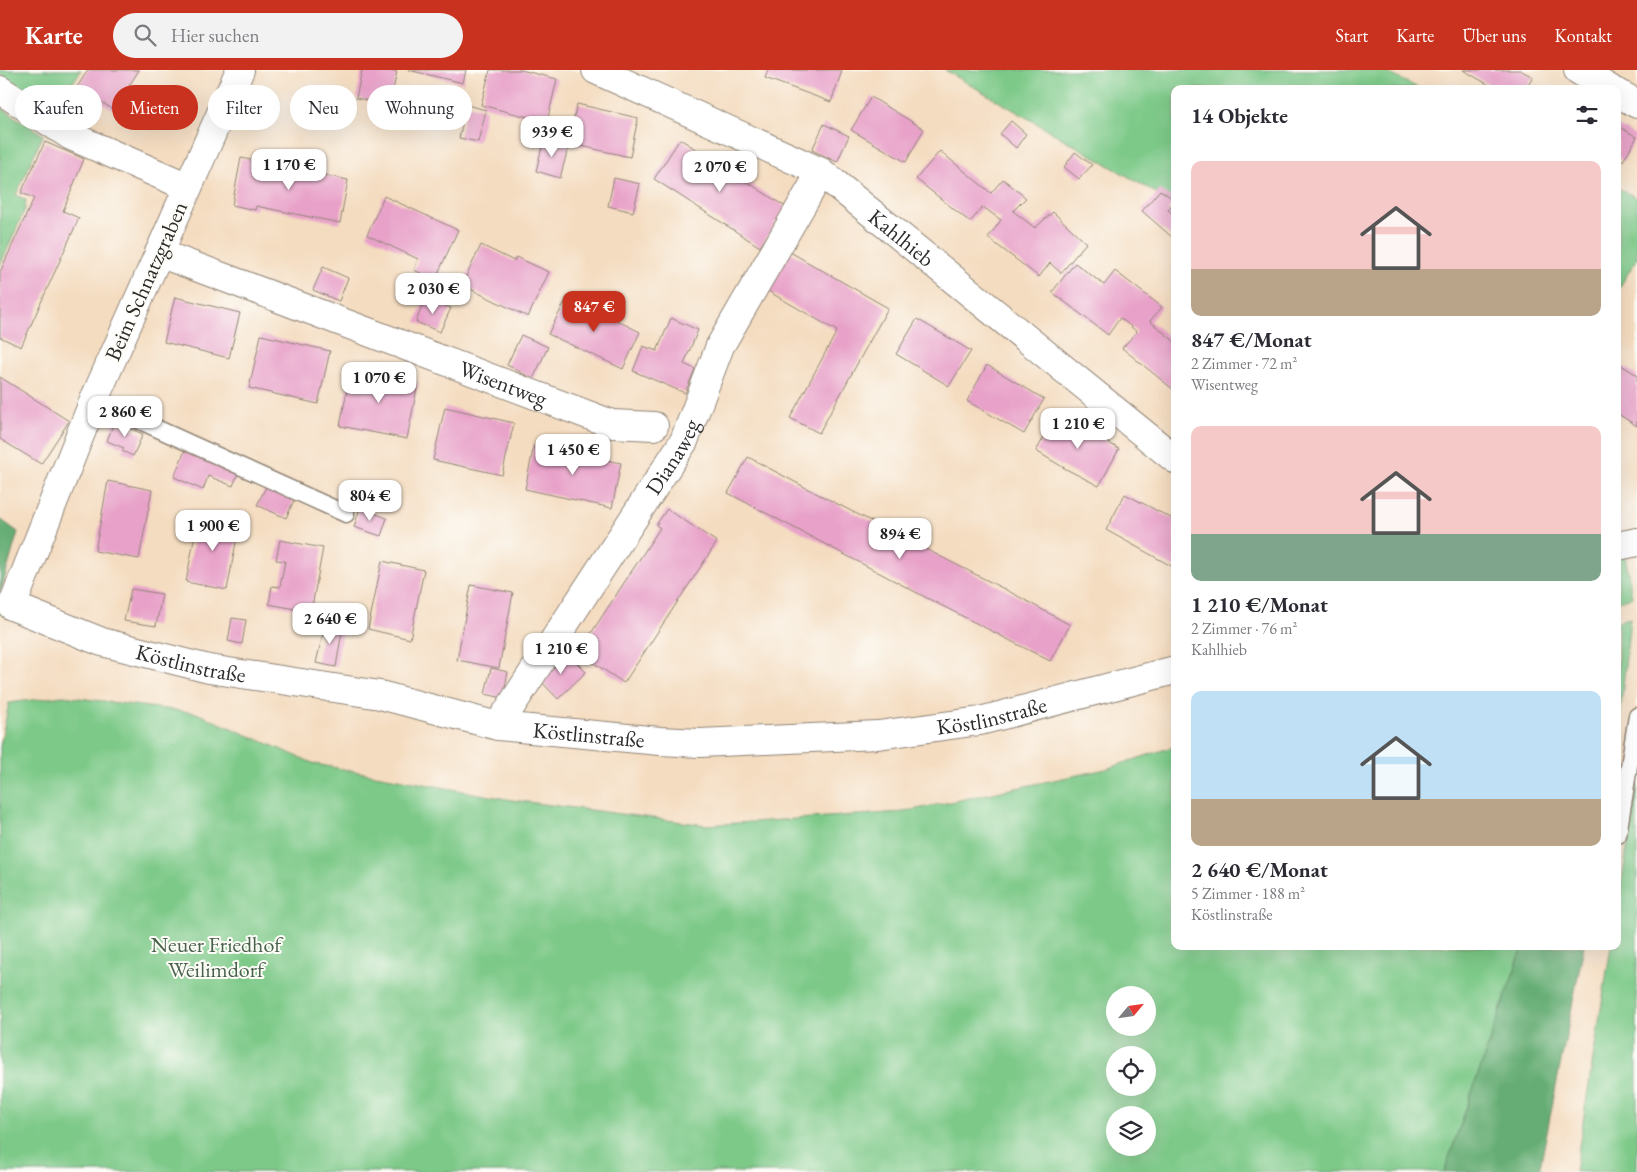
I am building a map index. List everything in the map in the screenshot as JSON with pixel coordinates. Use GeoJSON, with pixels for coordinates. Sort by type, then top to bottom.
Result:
{"type":"FeatureCollection","features":[{"type":"Feature","properties":{"kind":"street","name":"Beim Schnatzgraben"},"geometry":{"type":"LineString","coordinates":[[6,602],[240,70]]}},
{"type":"Feature","properties":{"kind":"street","name":"Kahlhieb"},"geometry":{"type":"LineString","coordinates":[[596,70],[820,172],[1171,456]]}},
{"type":"Feature","properties":{"kind":"street"},"geometry":{"type":"LineString","coordinates":[[1578,70],[1603,85]]}},
{"type":"Feature","properties":{"kind":"street"},"geometry":{"type":"LineString","coordinates":[[0,90],[71,136],[188,187]]}},
{"type":"Feature","properties":{"kind":"street"},"geometry":{"type":"LineString","coordinates":[[1621,95],[1637,104]]}},
{"type":"Feature","properties":{"kind":"street","name":"Dianaweg"},"geometry":{"type":"LineString","coordinates":[[498,726],[684,441],[720,346],[820,172]]}},
{"type":"Feature","properties":{"kind":"street","name":"Wisentweg"},"geometry":{"type":"LineString","coordinates":[[159,253],[612,424],[654,426]]}},
{"type":"Feature","properties":{"kind":"street"},"geometry":{"type":"LineString","coordinates":[[1621,545],[1637,542]]}},
{"type":"Feature","properties":{"kind":"street","name":"Köstlinstraße"},"geometry":{"type":"LineString","coordinates":[[6,602],[102,642],[208,669],[380,695],[498,726],[660,741],[700,743],[878,735],[980,721],[1171,671]]}},
{"type":"Feature","properties":{"kind":"lane"},"geometry":{"type":"LineString","coordinates":[[94,400],[346,514]]}},
{"type":"Feature","properties":{"kind":"lane"},"geometry":{"type":"LineString","coordinates":[[1621,793],[1623,765],[1637,716]]}},
{"type":"Feature","properties":{"kind":"green space"},"geometry":{"type":"Polygon","coordinates":[[[0,70],[81,70],[71,85],[16,85],[0,74],[0,70]]]}},
{"type":"Feature","properties":{"kind":"green space"},"geometry":{"type":"Polygon","coordinates":[[[945,70],[1382,70],[1412,85],[1171,85],[1171,202],[945,70]]]}},
{"type":"Feature","properties":{"kind":"green space"},"geometry":{"type":"Polygon","coordinates":[[[0,107],[15,117],[15,130],[35,130],[43,135],[16,195],[26,200],[25,209],[0,266],[0,107]]]}},
{"type":"Feature","properties":{"kind":"green space"},"geometry":{"type":"Polygon","coordinates":[[[1621,190],[1637,198],[1637,258],[1621,285],[1621,190]]]}},
{"type":"Feature","properties":{"kind":"green space"},"geometry":{"type":"Polygon","coordinates":[[[0,519],[18,532],[0,594],[0,519]]]}},
{"type":"Feature","properties":{"kind":"green space"},"geometry":{"type":"Polygon","coordinates":[[[1624,549],[1632,597],[1621,600],[1621,550],[1624,549]]]}},
{"type":"Feature","properties":{"kind":"green space"},"geometry":{"type":"Polygon","coordinates":[[[1630,618],[1621,706],[1621,620],[1630,618]]]}},
{"type":"Feature","properties":{"kind":"green space","name":"Neuer Friedhof Weilimdorf"},"geometry":{"type":"Polygon","coordinates":[[[63,696],[196,713],[315,764],[512,800],[706,825],[903,812],[1106,769],[1171,747],[1171,950],[1522,950],[1444,1172],[0,1172],[0,747],[9,703],[63,696]]]}},
{"type":"Feature","properties":{"kind":"green space"},"geometry":{"type":"Polygon","coordinates":[[[1637,784],[1637,1172],[1575,1172],[1610,950],[1621,950],[1621,887],[1637,784]]]}},
{"type":"Feature","properties":{"kind":"green space"},"geometry":{"type":"Polygon","coordinates":[[[1522,950],[1583,950],[1539,1172],[1444,1172],[1522,950]]]}},
{"type":"Feature","properties":{"kind":"building"},"geometry":{"type":"Polygon","coordinates":[[[88,70],[139,70],[130,85],[112,85],[112,109],[102,103],[102,85],[78,85],[88,70]]]}},
{"type":"Feature","properties":{"kind":"building"},"geometry":{"type":"Polygon","coordinates":[[[362,70],[397,71],[394,85],[367,85],[367,100],[357,98],[362,70]]]}},
{"type":"Feature","properties":{"kind":"building"},"geometry":{"type":"Polygon","coordinates":[[[408,70],[466,70],[463,83],[408,70]]]}},
{"type":"Feature","properties":{"kind":"building"},"geometry":{"type":"Polygon","coordinates":[[[490,70],[521,70],[557,79],[547,122],[481,105],[490,70]]]}},
{"type":"Feature","properties":{"kind":"building"},"geometry":{"type":"Polygon","coordinates":[[[768,70],[842,71],[831,102],[765,78],[768,70]]]}},
{"type":"Feature","properties":{"kind":"building"},"geometry":{"type":"Polygon","coordinates":[[[1463,70],[1520,70],[1533,77],[1528,85],[1489,85],[1463,70]]]}},
{"type":"Feature","properties":{"kind":"building"},"geometry":{"type":"Polygon","coordinates":[[[871,97],[924,129],[906,162],[851,130],[871,97]]]}},
{"type":"Feature","properties":{"kind":"building"},"geometry":{"type":"Polygon","coordinates":[[[577,104],[638,118],[630,157],[568,143],[577,104]]]}},
{"type":"Feature","properties":{"kind":"building"},"geometry":{"type":"Polygon","coordinates":[[[472,106],[486,110],[478,142],[459,138],[461,130],[472,130],[472,106]]]}},
{"type":"Feature","properties":{"kind":"building"},"geometry":{"type":"Polygon","coordinates":[[[1011,121],[1026,134],[1016,148],[1000,134],[1011,121]]]}},
{"type":"Feature","properties":{"kind":"building"},"geometry":{"type":"Polygon","coordinates":[[[824,124],[849,136],[837,162],[812,150],[824,124]]]}},
{"type":"Feature","properties":{"kind":"building"},"geometry":{"type":"Polygon","coordinates":[[[1621,128],[1637,137],[1623,161],[1621,159],[1621,128]]]}},
{"type":"Feature","properties":{"kind":"building"},"geometry":{"type":"Polygon","coordinates":[[[544,139],[569,145],[560,178],[536,171],[544,139]]]}},
{"type":"Feature","properties":{"kind":"building"},"geometry":{"type":"Polygon","coordinates":[[[680,139],[786,207],[760,247],[654,179],[680,139]]]}},
{"type":"Feature","properties":{"kind":"building"},"geometry":{"type":"Polygon","coordinates":[[[45,142],[84,159],[63,211],[79,218],[21,347],[0,337],[0,272],[34,198],[21,193],[45,142]]]}},
{"type":"Feature","properties":{"kind":"building"},"geometry":{"type":"Polygon","coordinates":[[[940,151],[991,193],[1003,179],[1026,198],[1013,211],[1035,228],[1053,212],[1086,243],[1061,273],[1050,263],[1039,277],[988,238],[1001,220],[983,207],[970,222],[916,179],[940,151]]]}},
{"type":"Feature","properties":{"kind":"building"},"geometry":{"type":"Polygon","coordinates":[[[1075,152],[1092,165],[1079,179],[1064,167],[1075,152]]]}},
{"type":"Feature","properties":{"kind":"building"},"geometry":{"type":"Polygon","coordinates":[[[241,158],[348,180],[340,223],[256,206],[255,210],[232,205],[241,158]]]}},
{"type":"Feature","properties":{"kind":"building"},"geometry":{"type":"Polygon","coordinates":[[[614,178],[640,184],[633,212],[608,206],[614,178]]]}},
{"type":"Feature","properties":{"kind":"building"},"geometry":{"type":"Polygon","coordinates":[[[1160,190],[1171,197],[1171,206],[1168,210],[1171,212],[1171,236],[1142,211],[1160,190]]]}},
{"type":"Feature","properties":{"kind":"building"},"geometry":{"type":"Polygon","coordinates":[[[384,196],[458,230],[435,280],[414,270],[418,259],[367,235],[384,196]]]}},
{"type":"Feature","properties":{"kind":"building"},"geometry":{"type":"Polygon","coordinates":[[[481,245],[514,261],[516,257],[549,272],[528,317],[462,285],[481,245]]]}},
{"type":"Feature","properties":{"kind":"building"},"geometry":{"type":"Polygon","coordinates":[[[783,248],[888,308],[819,433],[790,418],[837,331],[761,287],[783,248]]]}},
{"type":"Feature","properties":{"kind":"building"},"geometry":{"type":"Polygon","coordinates":[[[1075,263],[1104,285],[1115,271],[1162,307],[1150,321],[1171,339],[1171,388],[1122,348],[1137,332],[1129,325],[1120,318],[1108,335],[1052,292],[1075,263]]]}},
{"type":"Feature","properties":{"kind":"building"},"geometry":{"type":"Polygon","coordinates":[[[323,267],[348,278],[339,301],[313,290],[323,267]]]}},
{"type":"Feature","properties":{"kind":"building"},"geometry":{"type":"Polygon","coordinates":[[[568,296],[640,332],[623,369],[548,334],[568,296]]]}},
{"type":"Feature","properties":{"kind":"building"},"geometry":{"type":"Polygon","coordinates":[[[175,297],[240,313],[229,358],[164,342],[175,297]]]}},
{"type":"Feature","properties":{"kind":"building"},"geometry":{"type":"Polygon","coordinates":[[[425,298],[451,308],[440,332],[416,322],[425,298]]]}},
{"type":"Feature","properties":{"kind":"building"},"geometry":{"type":"Polygon","coordinates":[[[671,318],[698,330],[684,364],[695,369],[685,393],[633,371],[643,346],[657,351],[671,318]]]}},
{"type":"Feature","properties":{"kind":"building"},"geometry":{"type":"Polygon","coordinates":[[[917,319],[971,351],[949,386],[896,354],[917,319]]]}},
{"type":"Feature","properties":{"kind":"building"},"geometry":{"type":"Polygon","coordinates":[[[261,335],[330,351],[318,404],[249,388],[261,335]]]}},
{"type":"Feature","properties":{"kind":"building"},"geometry":{"type":"Polygon","coordinates":[[[521,335],[548,347],[533,379],[507,365],[521,335]]]}},
{"type":"Feature","properties":{"kind":"building"},"geometry":{"type":"Polygon","coordinates":[[[987,365],[1044,399],[1024,434],[967,401],[987,365]]]}},
{"type":"Feature","properties":{"kind":"building"},"geometry":{"type":"Polygon","coordinates":[[[1621,365],[1637,375],[1637,426],[1621,416],[1621,365]]]}},
{"type":"Feature","properties":{"kind":"building"},"geometry":{"type":"Polygon","coordinates":[[[351,370],[418,383],[407,439],[340,426],[351,370]]]}},
{"type":"Feature","properties":{"kind":"building"},"geometry":{"type":"Polygon","coordinates":[[[0,377],[69,421],[41,464],[0,439],[0,377]]]}},
{"type":"Feature","properties":{"kind":"building"},"geometry":{"type":"Polygon","coordinates":[[[445,407],[514,423],[502,475],[433,460],[445,407]]]}},
{"type":"Feature","properties":{"kind":"building"},"geometry":{"type":"Polygon","coordinates":[[[1058,413],[1119,449],[1099,486],[1036,451],[1058,413]]]}},
{"type":"Feature","properties":{"kind":"building"},"geometry":{"type":"Polygon","coordinates":[[[114,422],[143,434],[133,456],[122,451],[124,448],[107,441],[114,422]]]}},
{"type":"Feature","properties":{"kind":"building"},"geometry":{"type":"Polygon","coordinates":[[[534,445],[621,463],[612,508],[525,489],[534,445]]]}},
{"type":"Feature","properties":{"kind":"building"},"geometry":{"type":"Polygon","coordinates":[[[185,450],[238,473],[233,486],[208,476],[203,490],[174,477],[185,450]]]}},
{"type":"Feature","properties":{"kind":"building"},"geometry":{"type":"Polygon","coordinates":[[[748,457],[1014,594],[1070,625],[1050,661],[728,493],[748,457]]]}},
{"type":"Feature","properties":{"kind":"building"},"geometry":{"type":"Polygon","coordinates":[[[108,481],[152,490],[139,559],[95,551],[108,481]]]}},
{"type":"Feature","properties":{"kind":"building"},"geometry":{"type":"Polygon","coordinates":[[[267,485],[295,498],[286,518],[257,505],[267,485]]]}},
{"type":"Feature","properties":{"kind":"building"},"geometry":{"type":"Polygon","coordinates":[[[1125,494],[1171,518],[1171,566],[1106,530],[1125,494]]]}},
{"type":"Feature","properties":{"kind":"building"},"geometry":{"type":"Polygon","coordinates":[[[360,508],[387,518],[381,536],[354,527],[360,508]]]}},
{"type":"Feature","properties":{"kind":"building"},"geometry":{"type":"Polygon","coordinates":[[[667,509],[717,542],[624,683],[578,653],[660,528],[656,525],[667,509]]]}},
{"type":"Feature","properties":{"kind":"building"},"geometry":{"type":"Polygon","coordinates":[[[199,513],[240,521],[227,590],[186,582],[199,513]]]}},
{"type":"Feature","properties":{"kind":"building"},"geometry":{"type":"Polygon","coordinates":[[[280,540],[323,548],[311,612],[269,604],[272,586],[280,587],[285,561],[276,560],[280,540]]]}},
{"type":"Feature","properties":{"kind":"building"},"geometry":{"type":"Polygon","coordinates":[[[382,561],[424,570],[410,639],[368,629],[382,561]]]}},
{"type":"Feature","properties":{"kind":"building"},"geometry":{"type":"Polygon","coordinates":[[[471,585],[513,593],[499,668],[457,660],[471,585]]]}},
{"type":"Feature","properties":{"kind":"building"},"geometry":{"type":"Polygon","coordinates":[[[131,589],[162,594],[156,626],[124,621],[131,589]]]}},
{"type":"Feature","properties":{"kind":"building"},"geometry":{"type":"Polygon","coordinates":[[[232,618],[246,620],[242,644],[228,641],[232,618]]]}},
{"type":"Feature","properties":{"kind":"building"},"geometry":{"type":"Polygon","coordinates":[[[326,621],[343,625],[336,667],[316,663],[326,621]]]}},
{"type":"Feature","properties":{"kind":"building"},"geometry":{"type":"Polygon","coordinates":[[[565,651],[586,672],[558,699],[537,677],[565,651]]]}},
{"type":"Feature","properties":{"kind":"building"},"geometry":{"type":"Polygon","coordinates":[[[491,668],[508,672],[503,698],[485,694],[491,668]]]}}]}
